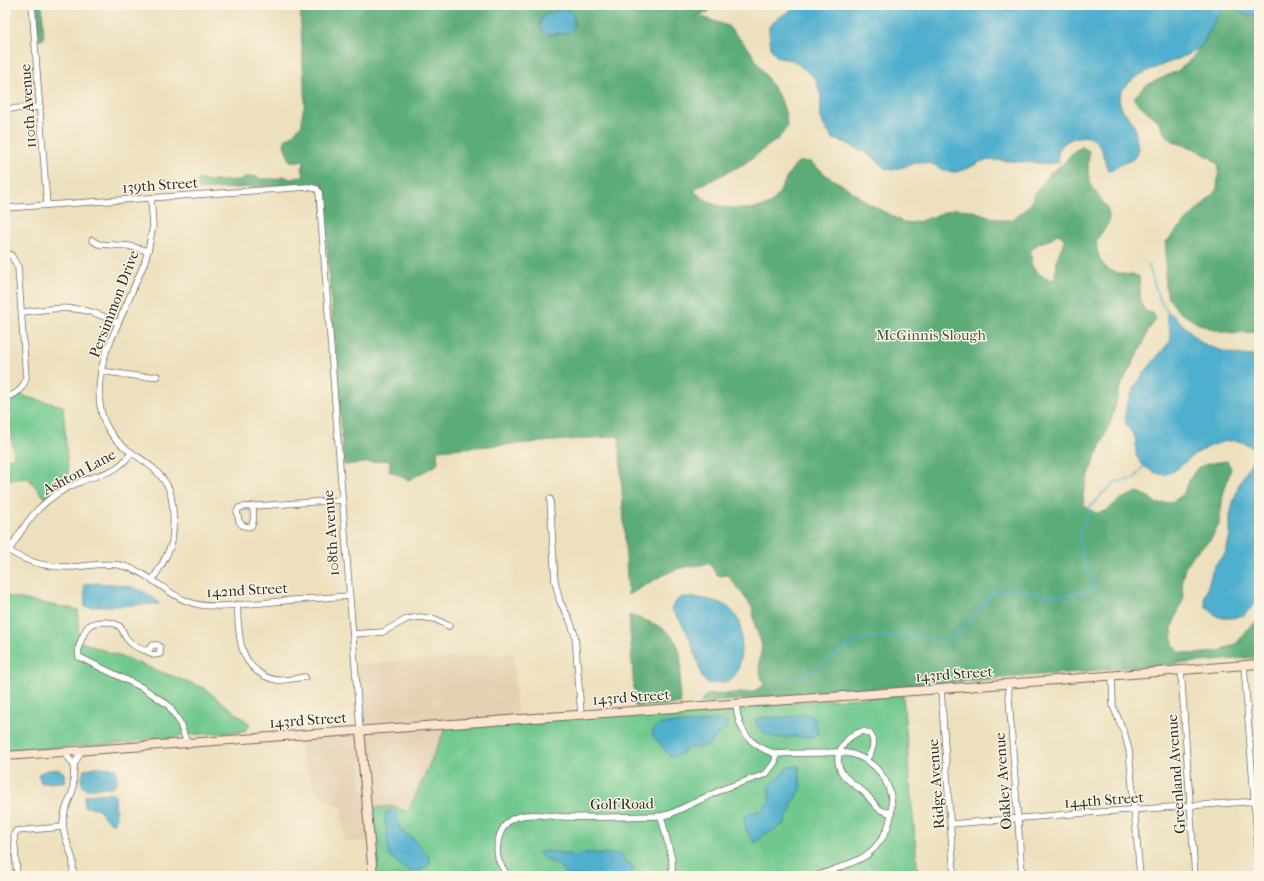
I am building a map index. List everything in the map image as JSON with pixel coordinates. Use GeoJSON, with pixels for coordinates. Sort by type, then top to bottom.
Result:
{"type":"FeatureCollection","features":[{"type":"Feature","properties":{"kind":"main road","name":"143rd Street"},"geometry":{"type":"LineString","coordinates":[[5,756],[941,689],[1259,664]]}},
{"type":"Feature","properties":{"kind":"main road","name":"108th Avenue"},"geometry":{"type":"LineString","coordinates":[[360,730],[373,876]]}},
{"type":"Feature","properties":{"kind":"street","name":"110th Avenue"},"geometry":{"type":"LineString","coordinates":[[32,5],[48,205]]}},
{"type":"Feature","properties":{"kind":"street"},"geometry":{"type":"LineString","coordinates":[[5,109],[40,107]]}},
{"type":"Feature","properties":{"kind":"street","name":"139th Street"},"geometry":{"type":"LineString","coordinates":[[5,208],[308,187],[317,189]]}},
{"type":"Feature","properties":{"kind":"street","name":"108th Avenue"},"geometry":{"type":"LineString","coordinates":[[317,189],[319,192],[360,730]]}},
{"type":"Feature","properties":{"kind":"street","name":"Persimmon Drive"},"geometry":{"type":"LineString","coordinates":[[151,198],[153,226],[148,251],[144,264],[103,360],[100,399],[105,424],[117,442],[154,469],[169,489],[172,503],[172,541],[168,553],[153,580]]}},
{"type":"Feature","properties":{"kind":"street"},"geometry":{"type":"LineString","coordinates":[[92,240],[98,244],[129,246],[148,251]]}},
{"type":"Feature","properties":{"kind":"street"},"geometry":{"type":"LineString","coordinates":[[5,252],[12,255],[18,267],[26,378],[21,390],[15,394],[5,397]]}},
{"type":"Feature","properties":{"kind":"street"},"geometry":{"type":"LineString","coordinates":[[22,312],[67,309],[83,310],[98,314],[118,323]]}},
{"type":"Feature","properties":{"kind":"street"},"geometry":{"type":"LineString","coordinates":[[101,371],[138,376],[157,376]]}},
{"type":"Feature","properties":{"kind":"street","name":"Ashton Lane"},"geometry":{"type":"LineString","coordinates":[[7,549],[23,526],[42,504],[54,495],[80,482],[110,472],[119,467],[131,452]]}},
{"type":"Feature","properties":{"kind":"street"},"geometry":{"type":"LineString","coordinates":[[550,499],[555,581],[560,602],[569,618],[576,642],[581,714]]}},
{"type":"Feature","properties":{"kind":"street"},"geometry":{"type":"LineString","coordinates":[[253,506],[342,500]]}},
{"type":"Feature","properties":{"kind":"street","name":"142nd Street"},"geometry":{"type":"LineString","coordinates":[[7,549],[21,558],[33,562],[56,566],[68,567],[100,564],[120,565],[136,570],[178,597],[201,605],[214,606],[349,596]]}},
{"type":"Feature","properties":{"kind":"street"},"geometry":{"type":"LineString","coordinates":[[238,604],[241,644],[248,662],[265,677],[277,680],[305,677]]}},
{"type":"Feature","properties":{"kind":"street"},"geometry":{"type":"LineString","coordinates":[[353,634],[372,634],[383,632],[407,619],[420,617],[435,619],[449,626]]}},
{"type":"Feature","properties":{"kind":"street"},"geometry":{"type":"LineString","coordinates":[[147,651],[140,650],[133,645],[127,639],[120,626],[104,623],[91,624],[86,628],[78,647],[79,657],[143,688],[168,705],[179,720],[187,742]]}},
{"type":"Feature","properties":{"kind":"street"},"geometry":{"type":"LineString","coordinates":[[1244,665],[1257,801],[1259,863]]}},
{"type":"Feature","properties":{"kind":"street","name":"Greenland Avenue"},"geometry":{"type":"LineString","coordinates":[[1181,670],[1195,876]]}},
{"type":"Feature","properties":{"kind":"street"},"geometry":{"type":"LineString","coordinates":[[1112,676],[1113,706],[1125,735],[1129,750],[1140,876]]}},
{"type":"Feature","properties":{"kind":"street","name":"Oakley Avenue"},"geometry":{"type":"LineString","coordinates":[[1008,684],[1022,876]]}},
{"type":"Feature","properties":{"kind":"street","name":"Ridge Avenue"},"geometry":{"type":"LineString","coordinates":[[941,689],[954,876]]}},
{"type":"Feature","properties":{"kind":"street"},"geometry":{"type":"LineString","coordinates":[[736,704],[739,721],[749,739],[767,751],[776,754],[838,752],[854,754],[866,760],[880,772],[886,781],[890,791],[891,813],[887,832],[880,842],[868,854],[816,876]]}},
{"type":"Feature","properties":{"kind":"street"},"geometry":{"type":"LineString","coordinates":[[866,760],[873,747],[871,736],[865,732],[858,732],[844,743],[838,752],[842,773],[865,793],[879,810],[891,813]]}},
{"type":"Feature","properties":{"kind":"street"},"geometry":{"type":"LineString","coordinates":[[73,876],[73,860],[63,827],[65,811],[73,790],[74,765],[81,751]]}},
{"type":"Feature","properties":{"kind":"street"},"geometry":{"type":"LineString","coordinates":[[64,752],[74,765]]}},
{"type":"Feature","properties":{"kind":"street","name":"Golf Road"},"geometry":{"type":"LineString","coordinates":[[508,876],[498,858],[498,837],[502,828],[516,817],[526,815],[569,817],[661,816],[670,814],[723,789],[766,774],[775,762],[776,754]]}},
{"type":"Feature","properties":{"kind":"street","name":"144th Street"},"geometry":{"type":"LineString","coordinates":[[950,824],[1257,801]]}},
{"type":"Feature","properties":{"kind":"street"},"geometry":{"type":"LineString","coordinates":[[661,816],[672,860],[672,876]]}},
{"type":"Feature","properties":{"kind":"street"},"geometry":{"type":"LineString","coordinates":[[17,876],[14,835],[16,831],[63,827]]}},
{"type":"Feature","properties":{"kind":"shaded area"},"geometry":{"type":"Polygon","coordinates":[[[513,653],[517,717],[361,729],[356,665],[513,653]]]}},
{"type":"Feature","properties":{"kind":"shaded area"},"geometry":{"type":"Polygon","coordinates":[[[447,725],[408,813],[394,806],[368,808],[361,732],[447,725]]]}},
{"type":"Feature","properties":{"kind":"shaded area"},"geometry":{"type":"Polygon","coordinates":[[[358,732],[369,841],[344,842],[341,807],[330,803],[315,789],[303,760],[298,736],[358,732]]]}},
{"type":"Feature","properties":{"kind":"green space"},"geometry":{"type":"Polygon","coordinates":[[[36,5],[42,5],[44,39],[38,40],[36,5]]]}},
{"type":"Feature","properties":{"kind":"green space","name":"McGinnis Slough"},"geometry":{"type":"Polygon","coordinates":[[[300,5],[713,5],[708,12],[696,17],[705,18],[728,26],[749,49],[781,100],[786,114],[787,127],[779,138],[744,164],[696,188],[695,192],[713,204],[719,206],[746,209],[763,206],[770,203],[775,199],[794,166],[798,162],[810,162],[829,177],[868,203],[903,222],[910,223],[921,221],[954,209],[970,210],[1001,220],[1012,220],[1031,204],[1033,196],[1050,173],[1063,164],[1074,151],[1082,147],[1089,151],[1088,171],[1090,184],[1107,208],[1109,215],[1109,222],[1096,241],[1101,262],[1109,270],[1121,274],[1139,276],[1141,304],[1145,311],[1153,313],[1156,320],[1148,330],[1143,344],[1120,387],[1111,421],[1087,480],[1083,494],[1084,506],[1096,513],[1106,511],[1121,499],[1138,492],[1149,497],[1157,504],[1171,502],[1182,494],[1192,475],[1200,467],[1227,461],[1231,468],[1223,495],[1219,525],[1210,540],[1194,554],[1185,568],[1182,580],[1183,599],[1172,627],[1173,646],[1180,652],[1194,654],[1220,651],[1237,643],[1250,626],[1259,621],[1259,657],[701,703],[703,698],[707,695],[753,692],[764,685],[759,663],[762,646],[755,625],[752,607],[728,575],[721,576],[716,574],[709,562],[703,565],[685,567],[670,572],[628,595],[619,436],[437,450],[438,464],[409,480],[389,471],[390,460],[344,465],[322,183],[199,190],[197,181],[200,179],[209,181],[242,180],[245,177],[254,176],[261,179],[278,179],[283,176],[291,179],[304,176],[302,168],[304,161],[290,161],[284,145],[286,139],[291,136],[302,124],[302,115],[305,103],[300,5]],[[574,18],[540,21],[541,29],[549,35],[568,33],[574,27],[574,18]],[[1058,234],[1052,239],[1039,243],[1029,252],[1033,258],[1031,262],[1035,269],[1045,278],[1048,277],[1050,280],[1056,277],[1055,274],[1058,257],[1064,238],[1058,234]]]}},
{"type":"Feature","properties":{"kind":"green space"},"geometry":{"type":"Polygon","coordinates":[[[1227,5],[1235,5],[1245,15],[1259,15],[1259,332],[1234,333],[1215,330],[1197,323],[1178,311],[1168,297],[1165,284],[1166,242],[1215,192],[1217,189],[1219,166],[1215,161],[1193,148],[1174,142],[1164,133],[1160,123],[1134,100],[1135,96],[1145,86],[1177,71],[1188,63],[1204,42],[1218,14],[1227,5]]]}},
{"type":"Feature","properties":{"kind":"green space"},"geometry":{"type":"Polygon","coordinates":[[[21,393],[26,397],[63,406],[69,483],[45,498],[28,478],[5,480],[5,459],[14,458],[8,399],[16,397],[21,393]]]}},
{"type":"Feature","properties":{"kind":"green space"},"geometry":{"type":"Polygon","coordinates":[[[5,596],[78,610],[79,641],[204,688],[250,724],[244,732],[181,735],[172,739],[149,738],[133,743],[5,751],[5,596]]]}},
{"type":"Feature","properties":{"kind":"green space"},"geometry":{"type":"Polygon","coordinates":[[[629,615],[658,626],[673,637],[680,655],[681,667],[679,690],[681,704],[635,707],[629,615]]]}},
{"type":"Feature","properties":{"kind":"green space"},"geometry":{"type":"Polygon","coordinates":[[[903,695],[918,876],[374,876],[368,808],[394,806],[408,812],[447,725],[903,695]]]}},
{"type":"Feature","properties":{"kind":"water"},"geometry":{"type":"Polygon","coordinates":[[[796,5],[1227,5],[1216,19],[1201,46],[1182,57],[1136,77],[1127,84],[1121,93],[1121,106],[1133,123],[1138,146],[1136,156],[1133,159],[1115,169],[1108,170],[1103,152],[1097,142],[1091,138],[1077,137],[1064,144],[1060,149],[1058,155],[1059,162],[1051,164],[995,160],[982,161],[969,168],[956,172],[944,171],[933,164],[919,162],[893,170],[884,168],[875,158],[844,142],[833,139],[824,126],[820,115],[821,97],[816,80],[792,60],[778,58],[771,49],[769,26],[796,5]]]}},
{"type":"Feature","properties":{"kind":"water"},"geometry":{"type":"Polygon","coordinates":[[[1235,5],[1259,5],[1259,15],[1239,13],[1235,5]]]}},
{"type":"Feature","properties":{"kind":"water"},"geometry":{"type":"Polygon","coordinates":[[[563,8],[567,9],[573,15],[574,27],[568,33],[547,34],[541,29],[540,21],[545,15],[563,8]]]}},
{"type":"Feature","properties":{"kind":"water"},"geometry":{"type":"Polygon","coordinates":[[[1168,313],[1173,315],[1202,343],[1230,353],[1259,356],[1259,600],[1244,615],[1232,618],[1218,617],[1206,607],[1204,599],[1215,565],[1226,552],[1230,535],[1230,516],[1233,503],[1239,484],[1254,457],[1253,448],[1243,442],[1236,441],[1217,444],[1194,455],[1172,472],[1162,474],[1147,468],[1137,457],[1135,438],[1127,426],[1125,416],[1127,404],[1132,393],[1147,369],[1171,340],[1166,316],[1168,313]]]}},
{"type":"Feature","properties":{"kind":"water"},"geometry":{"type":"Polygon","coordinates":[[[97,583],[131,587],[146,593],[160,604],[85,607],[84,584],[97,583]]]}},
{"type":"Feature","properties":{"kind":"water"},"geometry":{"type":"Polygon","coordinates":[[[684,597],[710,600],[720,603],[729,608],[735,614],[739,623],[741,635],[741,655],[738,670],[730,681],[708,684],[702,678],[688,634],[671,609],[677,600],[684,597]]]}},
{"type":"Feature","properties":{"kind":"water"},"geometry":{"type":"Polygon","coordinates":[[[807,714],[815,720],[818,735],[810,737],[777,738],[764,733],[756,723],[756,719],[766,717],[779,718],[807,714]]]}},
{"type":"Feature","properties":{"kind":"water"},"geometry":{"type":"Polygon","coordinates":[[[719,720],[726,722],[726,728],[718,734],[709,745],[687,749],[674,757],[671,757],[653,736],[652,731],[662,724],[694,723],[719,720]]]}},
{"type":"Feature","properties":{"kind":"water"},"geometry":{"type":"Polygon","coordinates":[[[799,766],[801,789],[792,803],[792,808],[786,818],[785,823],[773,831],[765,834],[755,843],[746,830],[744,818],[749,814],[765,807],[770,801],[768,787],[785,771],[786,768],[799,766]]]}},
{"type":"Feature","properties":{"kind":"water"},"geometry":{"type":"Polygon","coordinates":[[[95,767],[115,768],[117,779],[116,784],[112,787],[86,789],[83,787],[81,781],[84,770],[95,767]]]}},
{"type":"Feature","properties":{"kind":"water"},"geometry":{"type":"Polygon","coordinates":[[[48,770],[61,770],[64,773],[65,781],[41,783],[38,774],[48,770]]]}},
{"type":"Feature","properties":{"kind":"water"},"geometry":{"type":"Polygon","coordinates":[[[108,793],[115,796],[116,818],[114,823],[106,819],[97,808],[84,807],[86,795],[108,793]]]}},
{"type":"Feature","properties":{"kind":"water"},"geometry":{"type":"Polygon","coordinates":[[[389,810],[396,812],[401,831],[411,836],[429,857],[429,865],[424,869],[418,871],[408,871],[389,856],[385,820],[386,812],[389,810]]]}},
{"type":"Feature","properties":{"kind":"water"},"geometry":{"type":"Polygon","coordinates":[[[543,851],[575,856],[585,853],[595,853],[601,855],[604,853],[617,854],[620,852],[625,862],[632,864],[634,876],[566,876],[560,867],[541,856],[539,853],[543,851]]]}},
{"type":"Feature","properties":{"kind":"waterway"},"geometry":{"type":"LineString","coordinates":[[1148,264],[1159,298],[1168,313]]}},
{"type":"Feature","properties":{"kind":"waterway"},"geometry":{"type":"LineString","coordinates":[[791,678],[801,677],[809,673],[836,654],[864,638],[910,635],[935,640],[945,640],[955,635],[966,626],[992,593],[998,591],[1013,588],[1045,596],[1062,596],[1092,590],[1094,587],[1092,577],[1084,563],[1079,531],[1086,519],[1089,508],[1102,493],[1107,491],[1115,482],[1134,479],[1144,466]]}}]}
